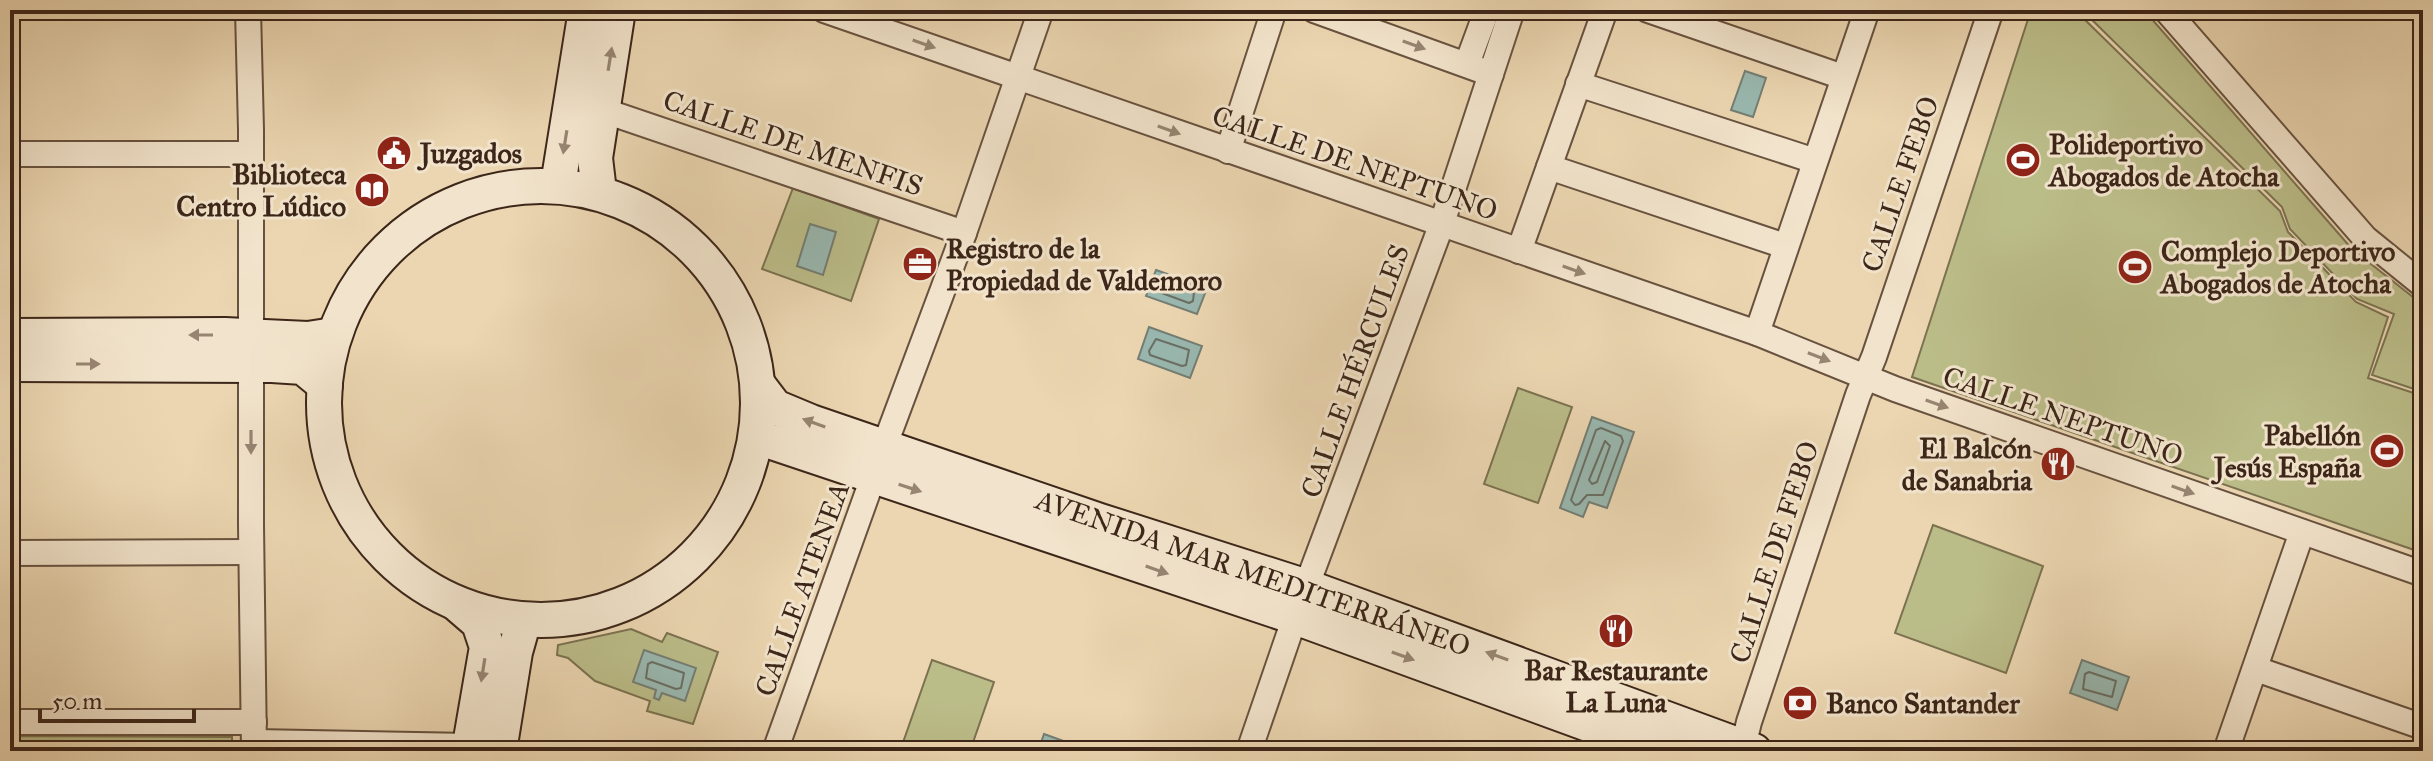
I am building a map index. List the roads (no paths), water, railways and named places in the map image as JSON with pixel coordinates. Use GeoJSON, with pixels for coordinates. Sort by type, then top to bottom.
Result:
{"type":"FeatureCollection","features":[{"type":"Feature","properties":{"kind":"street"},"geometry":{"type":"LineString","coordinates":[[248,10],[254,738]]}},
{"type":"Feature","properties":{"kind":"street"},"geometry":{"type":"LineString","coordinates":[[558,185],[586,10]]}},
{"type":"Feature","properties":{"kind":"street"},"geometry":{"type":"LineString","coordinates":[[599,192],[595,158],[618,10]]}},
{"type":"Feature","properties":{"kind":"street","name":"CALLE DE NEPTUNO"},"geometry":{"type":"LineString","coordinates":[[824,10],[1757,333],[1865,376]]}},
{"type":"Feature","properties":{"kind":"street","name":"CALLE ATENEA"},"geometry":{"type":"LineString","coordinates":[[775,751],[964,233],[1041,10]]}},
{"type":"Feature","properties":{"kind":"street"},"geometry":{"type":"LineString","coordinates":[[1228,151],[1274,10]]}},
{"type":"Feature","properties":{"kind":"street"},"geometry":{"type":"LineString","coordinates":[[1314,10],[1491,74]]}},
{"type":"Feature","properties":{"kind":"street"},"geometry":{"type":"LineString","coordinates":[[1467,64],[1487,10]]}},
{"type":"Feature","properties":{"kind":"street","name":"CALLE HÉRCULES"},"geometry":{"type":"LineString","coordinates":[[1249,751],[1441,226],[1512,10]]}},
{"type":"Feature","properties":{"kind":"street"},"geometry":{"type":"LineString","coordinates":[[1519,251],[1605,10]]}},
{"type":"Feature","properties":{"kind":"street"},"geometry":{"type":"LineString","coordinates":[[1648,10],[1843,77]]}},
{"type":"Feature","properties":{"kind":"street"},"geometry":{"type":"LineString","coordinates":[[1757,333],[1867,10]]}},
{"type":"Feature","properties":{"kind":"street","name":"CALLE FEBO"},"geometry":{"type":"LineString","coordinates":[[1865,376],[1991,10]]}},
{"type":"Feature","properties":{"kind":"street"},"geometry":{"type":"LineString","coordinates":[[2166,10],[2365,238],[2423,285]]}},
{"type":"Feature","properties":{"kind":"street"},"geometry":{"type":"LineString","coordinates":[[1578,84],[1815,161]]}},
{"type":"Feature","properties":{"kind":"street","name":"CALLE DE MENFIS"},"geometry":{"type":"LineString","coordinates":[[602,110],[964,233]]}},
{"type":"Feature","properties":{"kind":"street"},"geometry":{"type":"LineString","coordinates":[[10,154],[251,154]]}},
{"type":"Feature","properties":{"kind":"street"},"geometry":{"type":"LineString","coordinates":[[1549,167],[1785,246]]}},
{"type":"Feature","properties":{"kind":"street"},"geometry":{"type":"LineString","coordinates":[[457,604],[524,620],[588,616],[649,593],[700,553],[737,499],[757,437],[759,386],[746,327],[718,274],[676,231],[599,192],[558,185],[507,190],[450,204],[400,236],[372,265],[350,299],[334,335],[325,385],[330,453],[355,516],[400,568],[457,604],[479,623],[487,647],[480,749]]}},
{"type":"Feature","properties":{"kind":"street"},"geometry":{"type":"LineString","coordinates":[[10,364],[251,350],[334,335]]}},
{"type":"Feature","properties":{"kind":"street"},"geometry":{"type":"LineString","coordinates":[[10,336],[251,350],[303,367],[325,385]]}},
{"type":"Feature","properties":{"kind":"street","name":"CALLE NEPTUNO"},"geometry":{"type":"LineString","coordinates":[[1865,376],[2423,574]]}},
{"type":"Feature","properties":{"kind":"street","name":"CALLE DE FEBO"},"geometry":{"type":"LineString","coordinates":[[1749,749],[1749,722],[1865,376]]}},
{"type":"Feature","properties":{"kind":"street","name":"AVENIDA MAR MEDITERRÁNEO"},"geometry":{"type":"LineString","coordinates":[[759,386],[775,407],[879,461]]}},
{"type":"Feature","properties":{"kind":"street","name":"AVENIDA MAR MEDITERRÁNEO"},"geometry":{"type":"LineString","coordinates":[[757,437],[879,461],[1100,521],[1662,751]]}},
{"type":"Feature","properties":{"kind":"street"},"geometry":{"type":"LineString","coordinates":[[2226,751],[2302,532]]}},
{"type":"Feature","properties":{"kind":"street"},"geometry":{"type":"LineString","coordinates":[[10,553],[251,552]]}},
{"type":"Feature","properties":{"kind":"street","name":"AVENIDA MAR MEDITERRÁNEO"},"geometry":{"type":"LineString","coordinates":[[1301,602],[1749,749]]}},
{"type":"Feature","properties":{"kind":"street"},"geometry":{"type":"LineString","coordinates":[[480,749],[524,620]]}},
{"type":"Feature","properties":{"kind":"street"},"geometry":{"type":"LineString","coordinates":[[2256,669],[2423,727]]}},
{"type":"Feature","properties":{"kind":"street"},"geometry":{"type":"LineString","coordinates":[[10,722],[480,749]]}},
{"type":"Feature","properties":{"kind":"water"},"geometry":{"type":"Polygon","coordinates":[[[1745,71],[1766,78],[1753,117],[1731,110],[1745,71]]]}},
{"type":"Feature","properties":{"kind":"water"},"geometry":{"type":"Polygon","coordinates":[[[810,224],[836,232],[823,275],[797,266],[810,224]]]}},
{"type":"Feature","properties":{"kind":"water"},"geometry":{"type":"Polygon","coordinates":[[[1156,270],[1207,288],[1197,314],[1146,296],[1156,270]]]}},
{"type":"Feature","properties":{"kind":"water"},"geometry":{"type":"Polygon","coordinates":[[[1149,327],[1202,346],[1190,378],[1138,359],[1149,327]]]}},
{"type":"Feature","properties":{"kind":"water"},"geometry":{"type":"Polygon","coordinates":[[[1592,417],[1634,432],[1607,508],[1589,502],[1583,517],[1560,508],[1592,417]]]}},
{"type":"Feature","properties":{"kind":"water"},"geometry":{"type":"Polygon","coordinates":[[[644,650],[696,668],[685,701],[662,693],[659,700],[654,698],[656,690],[633,682],[644,650]]]}},
{"type":"Feature","properties":{"kind":"water"},"geometry":{"type":"Polygon","coordinates":[[[2082,660],[2129,677],[2117,710],[2070,693],[2082,660]]]}},
{"type":"Feature","properties":{"kind":"water"},"geometry":{"type":"Polygon","coordinates":[[[1044,734],[1091,751],[1038,751],[1044,734]]]}},
{"type":"Feature","properties":{"kind":"place","name":"Juzgados"},"geometry":{"type":"Point","coordinates":[394,153]}},
{"type":"Feature","properties":{"kind":"place","name":"Polideportivo Abogados de Atocha"},"geometry":{"type":"Point","coordinates":[2023,160]}},
{"type":"Feature","properties":{"kind":"place","name":"Biblioteca Centro Lúdico"},"geometry":{"type":"Point","coordinates":[372,190]}},
{"type":"Feature","properties":{"kind":"place","name":"Registro de la Propiedad de Valdemoro"},"geometry":{"type":"Point","coordinates":[920,264]}},
{"type":"Feature","properties":{"kind":"place","name":"Complejo Deportivo Abogados de Atocha"},"geometry":{"type":"Point","coordinates":[2135,267]}},
{"type":"Feature","properties":{"kind":"place","name":"Pabellón Jesús España"},"geometry":{"type":"Point","coordinates":[2387,451]}},
{"type":"Feature","properties":{"kind":"place","name":"El Balcón de Sanabria"},"geometry":{"type":"Point","coordinates":[2058,464]}},
{"type":"Feature","properties":{"kind":"place","name":"Bar Restaurante La Luna"},"geometry":{"type":"Point","coordinates":[1616,631]}},
{"type":"Feature","properties":{"kind":"place","name":"Banco Santander"},"geometry":{"type":"Point","coordinates":[1800,703]}}]}
